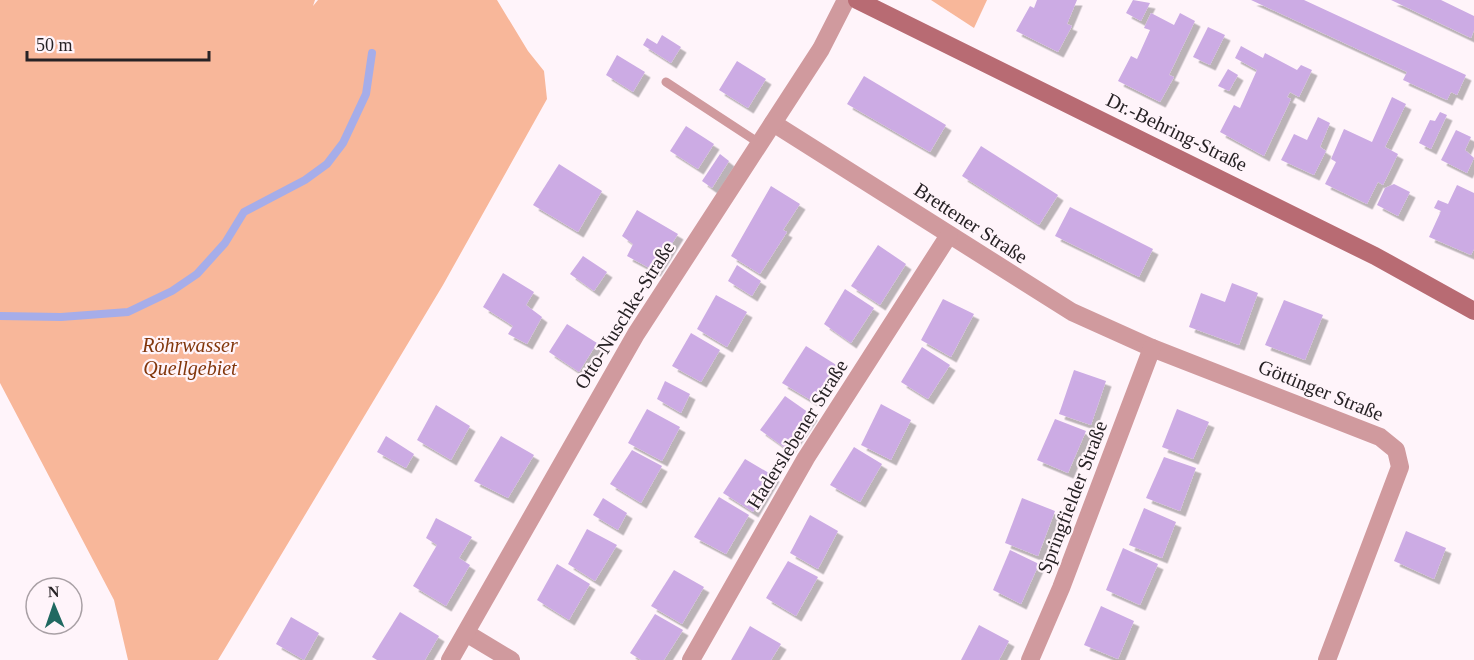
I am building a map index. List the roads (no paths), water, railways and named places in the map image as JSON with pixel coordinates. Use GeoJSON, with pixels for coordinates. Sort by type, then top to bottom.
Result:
{"type":"FeatureCollection","features":[{"type":"Feature","properties":{"kind":"street","name":"Otto-Nuschke-Straße"},"geometry":{"type":"LineString","coordinates":[[450,660],[618,363],[821,49],[846,0]]}},
{"type":"Feature","properties":{"kind":"street","name":"Dr.-Behring-Straße"},"geometry":{"type":"LineString","coordinates":[[857,0],[1365,250],[1474,311]]}},
{"type":"Feature","properties":{"kind":"street","name":"Brettener Straße"},"geometry":{"type":"LineString","coordinates":[[773,123],[1072,312],[1152,348]]}},
{"type":"Feature","properties":{"kind":"street","name":"Haderslebener Straße"},"geometry":{"type":"LineString","coordinates":[[691,660],[806,458],[949,235]]}},
{"type":"Feature","properties":{"kind":"street","name":"Springfielder Straße"},"geometry":{"type":"LineString","coordinates":[[1030,660],[1061,588],[1152,348]]}},
{"type":"Feature","properties":{"kind":"street","name":"Göttinger Straße"},"geometry":{"type":"LineString","coordinates":[[1152,348],[1380,437],[1396,450],[1400,467],[1327,660]]}},
{"type":"Feature","properties":{"kind":"street"},"geometry":{"type":"LineString","coordinates":[[466,633],[511,660]]}},
{"type":"Feature","properties":{"kind":"lane"},"geometry":{"type":"LineString","coordinates":[[666,82],[759,142]]}},
{"type":"Feature","properties":{"kind":"waterway"},"geometry":{"type":"LineString","coordinates":[[0,316],[61,317],[128,312],[172,291],[197,274],[225,243],[244,212],[305,180],[327,164],[343,143],[366,94],[372,53]]}},
{"type":"Feature","properties":{"kind":"park label","name":"Röhrwasser Quellgebiet"},"geometry":{"type":"Point","coordinates":[190,356]}}]}
